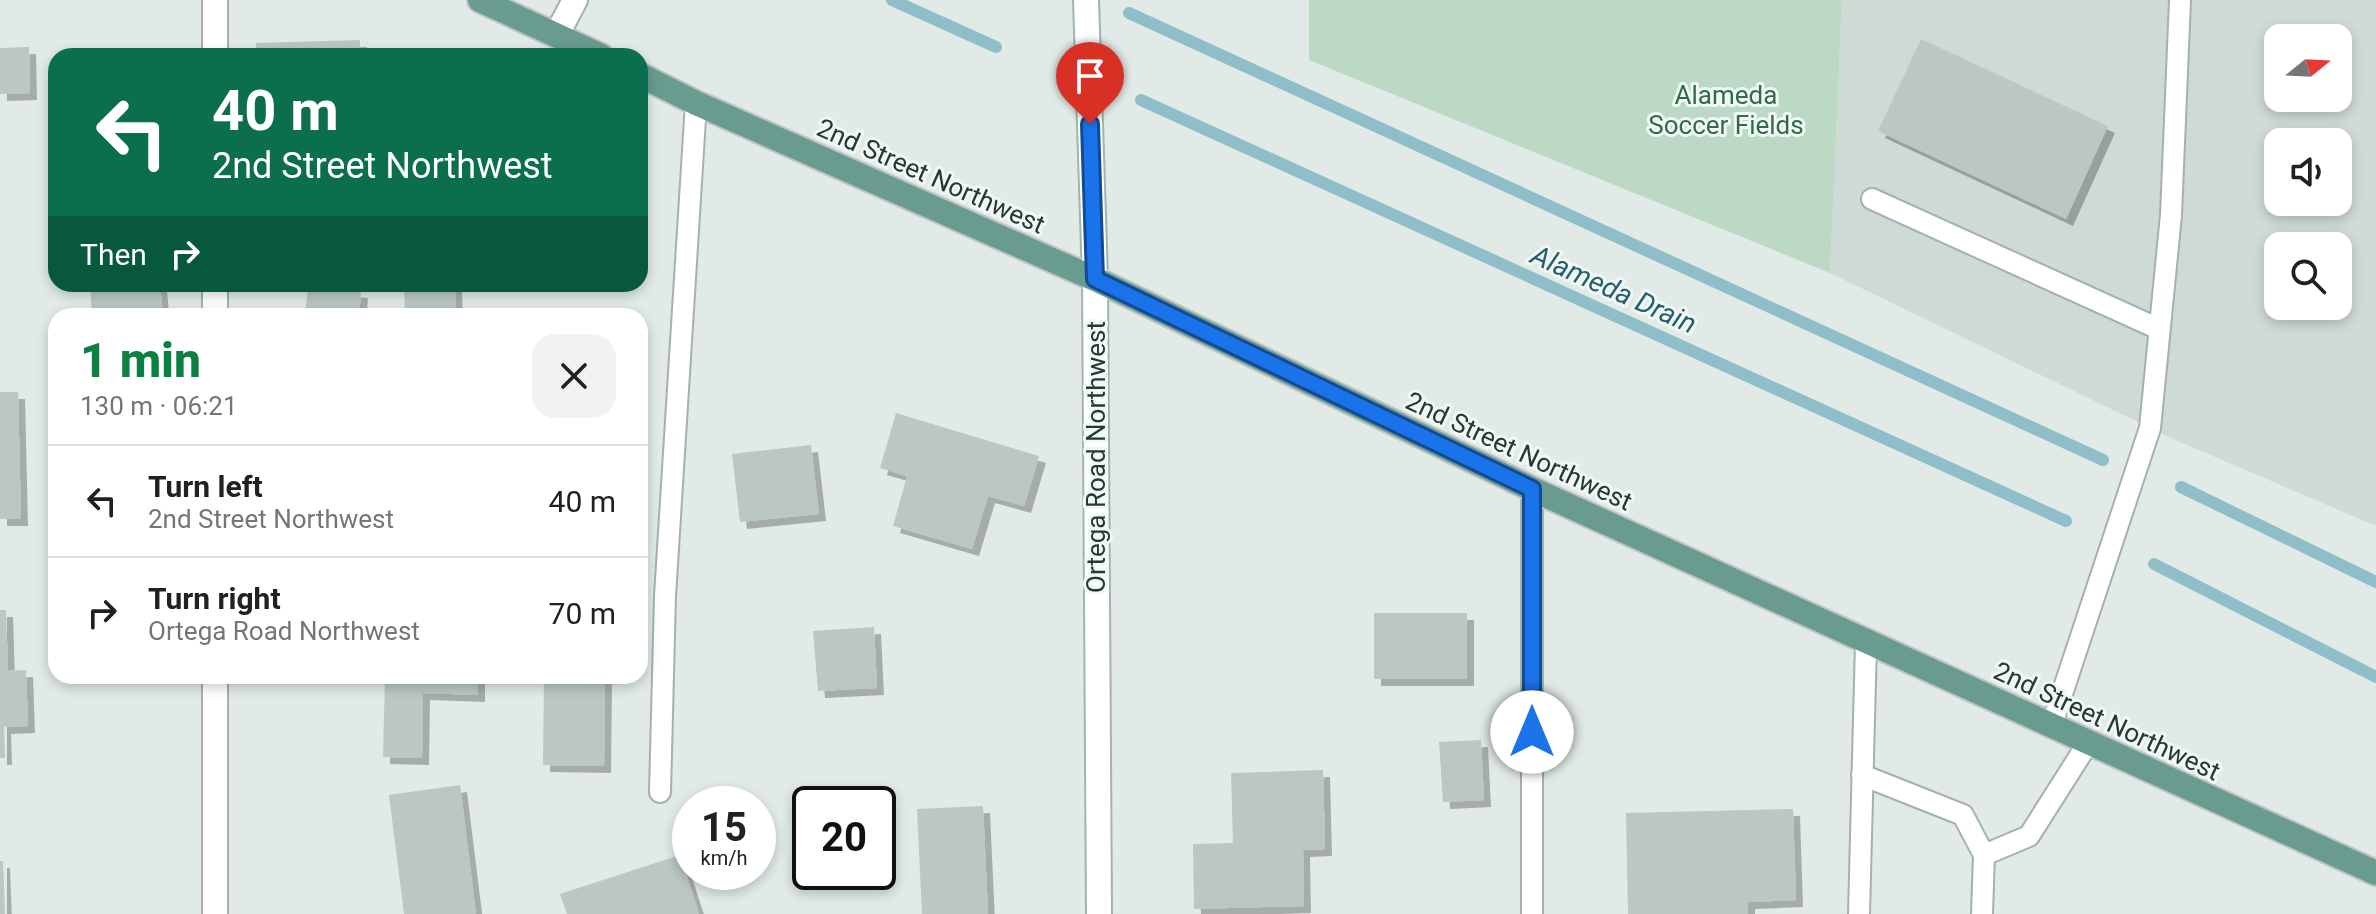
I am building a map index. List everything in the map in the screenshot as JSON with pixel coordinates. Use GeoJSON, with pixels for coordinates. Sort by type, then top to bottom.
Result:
{"type":"FeatureCollection","features":[{"type":"Feature","properties":{"kind":"main road"},"geometry":{"type":"LineString","coordinates":[[480,0],[585,48]]}},
{"type":"Feature","properties":{"kind":"main road","name":"2nd Street Northwest"},"geometry":{"type":"LineString","coordinates":[[648,79],[1095,279],[1532,489],[2376,873]]}},
{"type":"Feature","properties":{"kind":"street"},"geometry":{"type":"LineString","coordinates":[[215,0],[215,48]]}},
{"type":"Feature","properties":{"kind":"street"},"geometry":{"type":"LineString","coordinates":[[557,34],[575,0]]}},
{"type":"Feature","properties":{"kind":"street","name":"Ortega Road Northwest"},"geometry":{"type":"LineString","coordinates":[[1086,0],[1095,279],[1099,914]]}},
{"type":"Feature","properties":{"kind":"street"},"geometry":{"type":"LineString","coordinates":[[215,684],[215,914]]}},
{"type":"Feature","properties":{"kind":"lane"},"geometry":{"type":"LineString","coordinates":[[2051,727],[2150,428],[2171,215],[2180,0]]}},
{"type":"Feature","properties":{"kind":"lane"},"geometry":{"type":"LineString","coordinates":[[660,792],[665,596],[696,103]]}},
{"type":"Feature","properties":{"kind":"lane"},"geometry":{"type":"LineString","coordinates":[[1872,199],[2159,329]]}},
{"type":"Feature","properties":{"kind":"lane"},"geometry":{"type":"LineString","coordinates":[[1532,489],[1532,914]]}},
{"type":"Feature","properties":{"kind":"lane"},"geometry":{"type":"LineString","coordinates":[[1859,914],[1866,642]]}},
{"type":"Feature","properties":{"kind":"lane"},"geometry":{"type":"LineString","coordinates":[[1984,855],[2029,836],[2088,743]]}},
{"type":"Feature","properties":{"kind":"lane"},"geometry":{"type":"LineString","coordinates":[[1862,775],[1963,815],[1984,855],[1982,914]]}},
{"type":"Feature","properties":{"kind":"shaded area"},"geometry":{"type":"Polygon","coordinates":[[[1842,0],[2376,0],[2376,526],[2173,439],[1830,273],[1842,0]]]}},
{"type":"Feature","properties":{"kind":"green space","name":"Alameda Soccer Fields"},"geometry":{"type":"Polygon","coordinates":[[[1309,0],[1842,0],[1830,273],[1309,60],[1309,0]]]}},
{"type":"Feature","properties":{"kind":"building"},"geometry":{"type":"Polygon","coordinates":[[[1921,39],[2108,126],[2066,219],[1878,131],[1921,39]]]}},
{"type":"Feature","properties":{"kind":"building"},"geometry":{"type":"Polygon","coordinates":[[[360,40],[360,48],[256,48],[256,43],[360,40]]]}},
{"type":"Feature","properties":{"kind":"building"},"geometry":{"type":"Polygon","coordinates":[[[29,47],[30,93],[0,94],[0,48],[29,47]]]}},
{"type":"Feature","properties":{"kind":"building"},"geometry":{"type":"Polygon","coordinates":[[[90,292],[161,292],[162,308],[92,308],[90,292]]]}},
{"type":"Feature","properties":{"kind":"building"},"geometry":{"type":"Polygon","coordinates":[[[307,292],[361,292],[360,308],[306,308],[307,292]]]}},
{"type":"Feature","properties":{"kind":"building"},"geometry":{"type":"Polygon","coordinates":[[[404,292],[455,292],[456,308],[405,308],[404,292]]]}},
{"type":"Feature","properties":{"kind":"building"},"geometry":{"type":"Polygon","coordinates":[[[0,392],[18,392],[21,519],[0,519],[0,392]]]}},
{"type":"Feature","properties":{"kind":"building"},"geometry":{"type":"Polygon","coordinates":[[[896,413],[1039,456],[1024,506],[988,496],[972,549],[893,526],[907,476],[880,468],[896,413]]]}},
{"type":"Feature","properties":{"kind":"building"},"geometry":{"type":"Polygon","coordinates":[[[811,445],[819,514],[740,522],[732,454],[811,445]]]}},
{"type":"Feature","properties":{"kind":"building"},"geometry":{"type":"Polygon","coordinates":[[[0,610],[6,610],[8,671],[26,670],[28,726],[4,727],[5,758],[0,758],[0,610]]]}},
{"type":"Feature","properties":{"kind":"building"},"geometry":{"type":"Polygon","coordinates":[[[1374,613],[1467,613],[1467,679],[1374,679],[1374,613]]]}},
{"type":"Feature","properties":{"kind":"building"},"geometry":{"type":"Polygon","coordinates":[[[874,627],[877,688],[818,691],[813,631],[874,627]]]}},
{"type":"Feature","properties":{"kind":"building"},"geometry":{"type":"Polygon","coordinates":[[[385,684],[478,684],[478,695],[423,693],[422,758],[383,757],[385,684]]]}},
{"type":"Feature","properties":{"kind":"building"},"geometry":{"type":"Polygon","coordinates":[[[544,684],[605,684],[604,766],[543,765],[544,684]]]}},
{"type":"Feature","properties":{"kind":"building"},"geometry":{"type":"Polygon","coordinates":[[[1481,740],[1484,800],[1443,802],[1439,742],[1481,740]]]}},
{"type":"Feature","properties":{"kind":"building"},"geometry":{"type":"Polygon","coordinates":[[[1323,770],[1325,849],[1303,850],[1304,906],[1194,909],[1193,844],[1233,843],[1231,773],[1323,770]]]}},
{"type":"Feature","properties":{"kind":"building"},"geometry":{"type":"Polygon","coordinates":[[[460,785],[476,914],[404,914],[389,795],[460,785]]]}},
{"type":"Feature","properties":{"kind":"building"},"geometry":{"type":"Polygon","coordinates":[[[983,806],[988,914],[922,914],[917,809],[983,806]]]}},
{"type":"Feature","properties":{"kind":"building"},"geometry":{"type":"Polygon","coordinates":[[[1793,809],[1796,900],[1748,902],[1748,914],[1628,914],[1626,813],[1793,809]]]}},
{"type":"Feature","properties":{"kind":"building"},"geometry":{"type":"Polygon","coordinates":[[[672,858],[672,890],[691,890],[699,914],[567,914],[560,894],[672,858]]]}},
{"type":"Feature","properties":{"kind":"building"},"geometry":{"type":"Polygon","coordinates":[[[0,861],[3,861],[5,914],[0,914],[0,861]]]}},
{"type":"Feature","properties":{"kind":"waterway","name":"Alameda Drain"},"geometry":{"type":"LineString","coordinates":[[892,0],[996,47]]}},
{"type":"Feature","properties":{"kind":"waterway"},"geometry":{"type":"LineString","coordinates":[[1129,13],[2103,460]]}},
{"type":"Feature","properties":{"kind":"waterway","name":"Alameda Drain"},"geometry":{"type":"LineString","coordinates":[[1141,100],[2066,521]]}},
{"type":"Feature","properties":{"kind":"waterway"},"geometry":{"type":"LineString","coordinates":[[2181,487],[2376,582]]}},
{"type":"Feature","properties":{"kind":"waterway","name":"Alameda Drain"},"geometry":{"type":"LineString","coordinates":[[2154,564],[2376,677]]}},
{"type":"Feature","properties":{"kind":"route"},"geometry":{"type":"LineString","coordinates":[[1090,124],[1095,279],[1532,489],[1532,732]]}}]}
